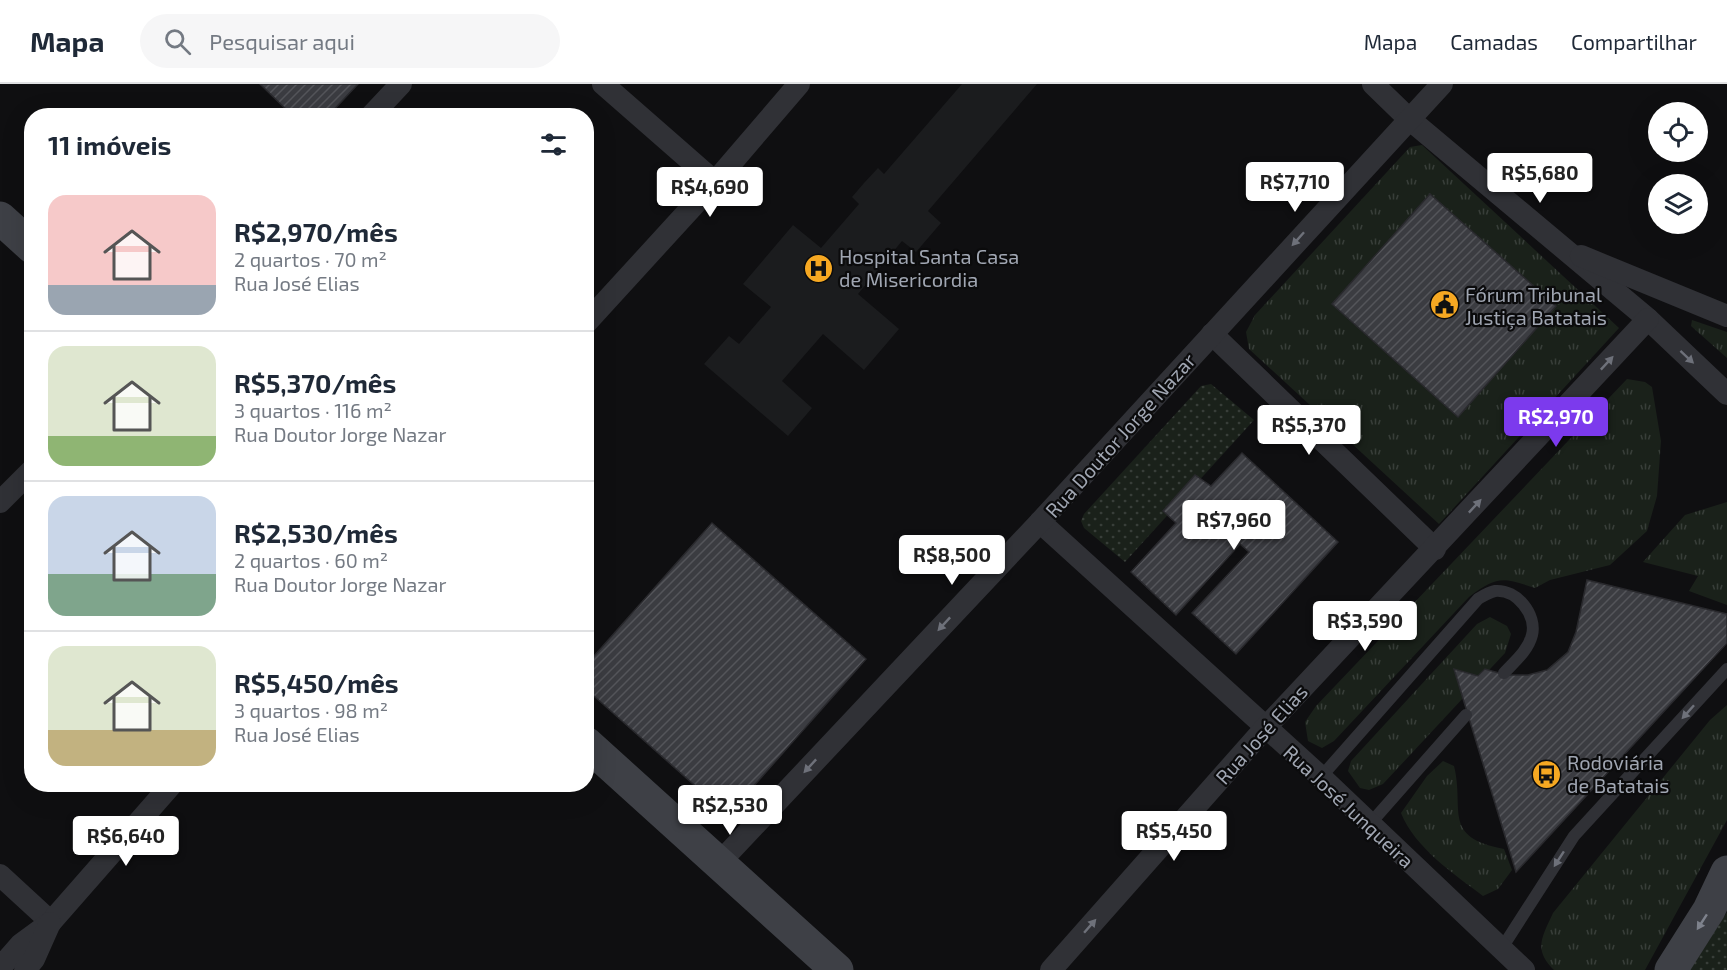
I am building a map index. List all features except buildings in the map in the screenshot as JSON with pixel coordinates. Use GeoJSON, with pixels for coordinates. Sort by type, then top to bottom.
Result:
{"type":"FeatureCollection","features":[{"type":"Feature","properties":{"kind":"main road"},"geometry":{"type":"LineString","coordinates":[[0,218],[24,240]]}},
{"type":"Feature","properties":{"kind":"main road"},"geometry":{"type":"LineString","coordinates":[[594,750],[837,970]]}},
{"type":"Feature","properties":{"kind":"main road"},"geometry":{"type":"LineString","coordinates":[[1671,970],[1710,910],[1727,872]]}},
{"type":"Feature","properties":{"kind":"street"},"geometry":{"type":"LineString","coordinates":[[378,108],[401,84]]}},
{"type":"Feature","properties":{"kind":"street"},"geometry":{"type":"LineString","coordinates":[[603,84],[715,182]]}},
{"type":"Feature","properties":{"kind":"street"},"geometry":{"type":"LineString","coordinates":[[594,314],[715,182],[799,84]]}},
{"type":"Feature","properties":{"kind":"street"},"geometry":{"type":"LineString","coordinates":[[1372,84],[1408,118],[1648,320],[1727,394]]}},
{"type":"Feature","properties":{"kind":"street","name":"Rua Doutor Jorge Nazar"},"geometry":{"type":"LineString","coordinates":[[720,862],[1040,522],[1408,118],[1442,84]]}},
{"type":"Feature","properties":{"kind":"street"},"geometry":{"type":"LineString","coordinates":[[1558,246],[1727,316]]}},
{"type":"Feature","properties":{"kind":"street","name":"Rua José Elias"},"geometry":{"type":"LineString","coordinates":[[1052,970],[1266,728],[1648,320]]}},
{"type":"Feature","properties":{"kind":"street"},"geometry":{"type":"LineString","coordinates":[[1212,334],[1435,549]]}},
{"type":"Feature","properties":{"kind":"street"},"geometry":{"type":"LineString","coordinates":[[0,502],[24,478]]}},
{"type":"Feature","properties":{"kind":"street","name":"Rua José Junqueira"},"geometry":{"type":"LineString","coordinates":[[1040,522],[1321,777],[1524,970]]}},
{"type":"Feature","properties":{"kind":"street"},"geometry":{"type":"LineString","coordinates":[[0,968],[21,944],[51,922],[165,792]]}},
{"type":"Feature","properties":{"kind":"street"},"geometry":{"type":"LineString","coordinates":[[0,875],[51,922]]}},
{"type":"Feature","properties":{"kind":"street"},"geometry":{"type":"LineString","coordinates":[[25,970],[34,958],[51,922]]}},
{"type":"Feature","properties":{"kind":"lane"},"geometry":{"type":"LineString","coordinates":[[1321,777],[1478,599],[1493,591],[1505,592],[1524,604],[1530,616],[1532,633],[1527,648],[1504,673]]}},
{"type":"Feature","properties":{"kind":"lane"},"geometry":{"type":"LineString","coordinates":[[1502,948],[1574,836],[1727,669]]}},
{"type":"Feature","properties":{"kind":"lane"},"geometry":{"type":"LineString","coordinates":[[1369,825],[1466,715]]}},
{"type":"Feature","properties":{"kind":"shaded area","name":"Hospital Santa Casa de Misericordia"},"geometry":{"type":"Polygon","coordinates":[[[962,84],[1037,84],[928,211],[941,223],[916,252],[902,241],[858,294],[899,329],[864,370],[823,334],[782,381],[812,408],[788,436],[704,364],[729,336],[739,344],[771,307],[743,284],[793,225],[821,248],[859,204],[852,197],[864,183],[878,168],[884,174],[962,84]]]}},
{"type":"Feature","properties":{"kind":"green space"},"geometry":{"type":"Polygon","coordinates":[[[1422,145],[1619,328],[1439,524],[1249,349],[1246,332],[1255,315],[1410,147],[1422,145]]]}},
{"type":"Feature","properties":{"kind":"green space"},"geometry":{"type":"Polygon","coordinates":[[[1692,320],[1727,332],[1727,358],[1691,326],[1692,320]]]}},
{"type":"Feature","properties":{"kind":"green space"},"geometry":{"type":"Polygon","coordinates":[[[1627,379],[1645,382],[1652,387],[1661,441],[1657,496],[1647,531],[1610,565],[1550,580],[1535,588],[1507,580],[1486,585],[1469,597],[1334,741],[1322,748],[1308,741],[1305,722],[1316,706],[1627,379]]]}},
{"type":"Feature","properties":{"kind":"green space"},"geometry":{"type":"Polygon","coordinates":[[[1211,384],[1254,420],[1125,562],[1084,528],[1081,521],[1084,514],[1201,386],[1211,384]]]}},
{"type":"Feature","properties":{"kind":"green space"},"geometry":{"type":"Polygon","coordinates":[[[1727,502],[1727,605],[1689,591],[1698,576],[1643,562],[1685,515],[1727,502]]]}},
{"type":"Feature","properties":{"kind":"green space"},"geometry":{"type":"Polygon","coordinates":[[[1490,617],[1507,626],[1511,634],[1505,653],[1383,784],[1369,790],[1360,788],[1348,771],[1351,761],[1477,624],[1490,617]]]}},
{"type":"Feature","properties":{"kind":"green space"},"geometry":{"type":"Polygon","coordinates":[[[1727,705],[1727,820],[1645,970],[1554,970],[1547,963],[1542,950],[1543,936],[1553,913],[1710,720],[1727,705]]]}},
{"type":"Feature","properties":{"kind":"green space"},"geometry":{"type":"Polygon","coordinates":[[[1443,761],[1454,766],[1458,808],[1463,829],[1471,837],[1484,844],[1504,849],[1512,870],[1498,889],[1483,896],[1425,849],[1407,826],[1401,813],[1427,776],[1443,761]]]}},
{"type":"Feature","properties":{"kind":"green space"},"geometry":{"type":"Polygon","coordinates":[[[1727,912],[1727,970],[1690,970],[1727,912]]]}},
{"type":"Feature","properties":{"kind":"place","name":"Hospital Santa Casa de Misericordia"},"geometry":{"type":"Point","coordinates":[818,268]}},
{"type":"Feature","properties":{"kind":"place","name":"Fórum Tribunal Justiça Batatais"},"geometry":{"type":"Point","coordinates":[1444,305]}},
{"type":"Feature","properties":{"kind":"place","name":"Rodoviária de Batatais"},"geometry":{"type":"Point","coordinates":[1546,774]}}]}
